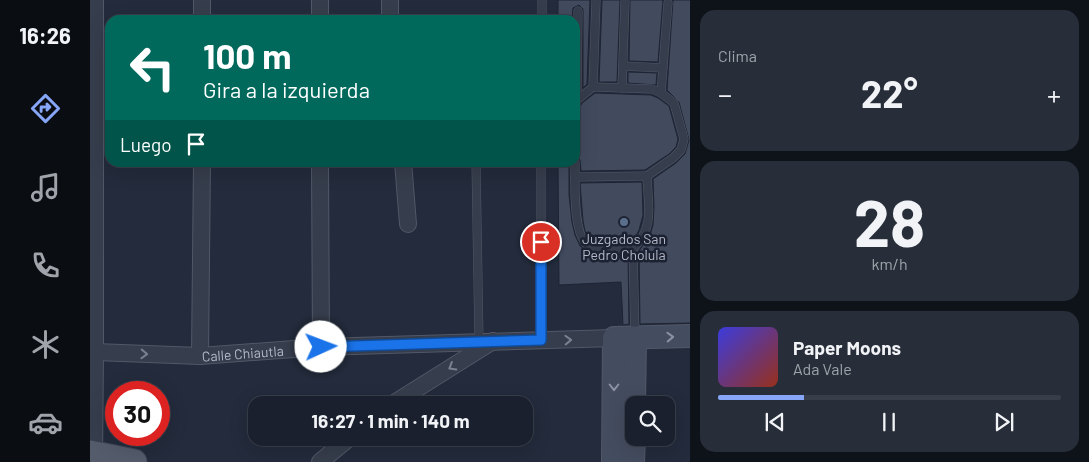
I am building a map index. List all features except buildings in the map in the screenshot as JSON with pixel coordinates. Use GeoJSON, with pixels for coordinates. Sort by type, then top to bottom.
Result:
{"type":"FeatureCollection","features":[{"type":"Feature","properties":{"kind":"main road"},"geometry":{"type":"LineString","coordinates":[[93,456],[134,462]]}},
{"type":"Feature","properties":{"kind":"street"},"geometry":{"type":"LineString","coordinates":[[93,456],[95,352],[95,0]]}},
{"type":"Feature","properties":{"kind":"street"},"geometry":{"type":"LineString","coordinates":[[202,0],[202,15]]}},
{"type":"Feature","properties":{"kind":"street"},"geometry":{"type":"LineString","coordinates":[[320,0],[320,15]]}},
{"type":"Feature","properties":{"kind":"street"},"geometry":{"type":"LineString","coordinates":[[390,0],[390,15]]}},
{"type":"Feature","properties":{"kind":"street"},"geometry":{"type":"LineString","coordinates":[[200,356],[202,167]]}},
{"type":"Feature","properties":{"kind":"street"},"geometry":{"type":"LineString","coordinates":[[320,167],[321,347]]}},
{"type":"Feature","properties":{"kind":"street"},"geometry":{"type":"LineString","coordinates":[[403,167],[408,224]]}},
{"type":"Feature","properties":{"kind":"street","name":"Calle Chiautla"},"geometry":{"type":"LineString","coordinates":[[95,352],[200,356],[321,347],[690,336]]}},
{"type":"Feature","properties":{"kind":"street"},"geometry":{"type":"LineString","coordinates":[[624,338],[633,396]]}},
{"type":"Feature","properties":{"kind":"street"},"geometry":{"type":"LineString","coordinates":[[613,462],[624,338]]}},
{"type":"Feature","properties":{"kind":"street"},"geometry":{"type":"LineString","coordinates":[[404,396],[486,341]]}},
{"type":"Feature","properties":{"kind":"street"},"geometry":{"type":"LineString","coordinates":[[320,462],[339,446]]}},
{"type":"Feature","properties":{"kind":"street"},"geometry":{"type":"LineString","coordinates":[[634,446],[634,462]]}},
{"type":"Feature","properties":{"kind":"lane"},"geometry":{"type":"LineString","coordinates":[[542,0],[542,15]]}},
{"type":"Feature","properties":{"kind":"lane"},"geometry":{"type":"LineString","coordinates":[[594,87],[596,0]]}},
{"type":"Feature","properties":{"kind":"lane"},"geometry":{"type":"LineString","coordinates":[[622,88],[625,1]]}},
{"type":"Feature","properties":{"kind":"lane"},"geometry":{"type":"LineString","coordinates":[[661,93],[668,3]]}},
{"type":"Feature","properties":{"kind":"lane"},"geometry":{"type":"LineString","coordinates":[[578,11],[578,15]]}},
{"type":"Feature","properties":{"kind":"lane"},"geometry":{"type":"LineString","coordinates":[[623,66],[663,68]]}},
{"type":"Feature","properties":{"kind":"lane"},"geometry":{"type":"LineString","coordinates":[[575,177],[648,176],[681,150],[684,140],[674,103],[661,93],[652,90],[594,87],[580,99]]}},
{"type":"Feature","properties":{"kind":"lane"},"geometry":{"type":"LineString","coordinates":[[476,167],[486,341]]}},
{"type":"Feature","properties":{"kind":"lane"},"geometry":{"type":"LineString","coordinates":[[541,167],[541,340]]}},
{"type":"Feature","properties":{"kind":"lane"},"geometry":{"type":"LineString","coordinates":[[575,167],[577,220],[584,242],[590,248],[632,249]]}},
{"type":"Feature","properties":{"kind":"lane"},"geometry":{"type":"LineString","coordinates":[[624,338],[632,249],[642,240],[649,224],[648,176]]}},
{"type":"Feature","properties":{"kind":"place","name":"Juzgados San Pedro Cholula"},"geometry":{"type":"Point","coordinates":[624,222]}},
{"type":"Feature","properties":{"kind":"route"},"geometry":{"type":"LineString","coordinates":[[321,347],[541,340],[541,242]]}}]}
